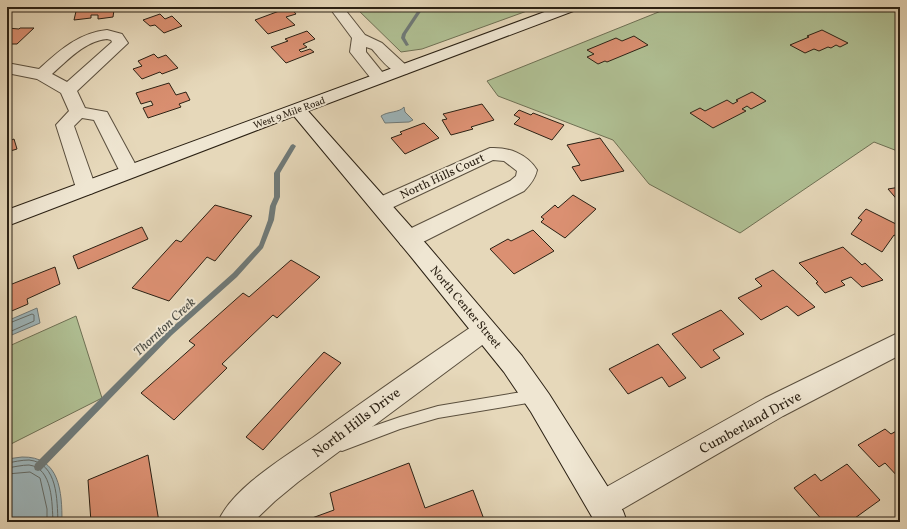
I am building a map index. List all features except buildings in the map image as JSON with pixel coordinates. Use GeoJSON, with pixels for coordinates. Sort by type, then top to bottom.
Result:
{"type":"FeatureCollection","features":[{"type":"Feature","properties":{"kind":"street"},"geometry":{"type":"LineString","coordinates":[[336,7],[360,38],[377,46],[402,70]]}},
{"type":"Feature","properties":{"kind":"street","name":"West 9 Mile Road"},"geometry":{"type":"LineString","coordinates":[[7,218],[129,171],[571,7]]}},
{"type":"Feature","properties":{"kind":"street"},"geometry":{"type":"LineString","coordinates":[[42,75],[78,45],[89,38],[111,35],[118,37],[120,42],[117,46],[68,90]]}},
{"type":"Feature","properties":{"kind":"street"},"geometry":{"type":"LineString","coordinates":[[360,38],[358,52],[379,78]]}},
{"type":"Feature","properties":{"kind":"street"},"geometry":{"type":"LineString","coordinates":[[7,68],[42,75],[68,90],[78,112]]}},
{"type":"Feature","properties":{"kind":"street","name":"North Center Street"},"geometry":{"type":"LineString","coordinates":[[297,109],[409,239],[513,364],[607,514]]}},
{"type":"Feature","properties":{"kind":"street"},"geometry":{"type":"LineString","coordinates":[[78,112],[101,116],[129,171]]}},
{"type":"Feature","properties":{"kind":"street"},"geometry":{"type":"LineString","coordinates":[[78,112],[65,125],[86,188]]}},
{"type":"Feature","properties":{"kind":"street","name":"North Hills Court"},"geometry":{"type":"LineString","coordinates":[[380,205],[490,154],[506,154],[519,161],[527,170],[523,182],[409,239]]}},
{"type":"Feature","properties":{"kind":"street","name":"North Hills Drive"},"geometry":{"type":"LineString","coordinates":[[233,522],[241,511],[262,492],[398,390],[484,330]]}},
{"type":"Feature","properties":{"kind":"street","name":"Cumberland Drive"},"geometry":{"type":"LineString","coordinates":[[607,514],[774,407],[900,343]]}},
{"type":"Feature","properties":{"kind":"lane"},"geometry":{"type":"LineString","coordinates":[[304,461],[344,443],[400,423],[438,412],[534,396]]}},
{"type":"Feature","properties":{"kind":"green space"},"geometry":{"type":"Polygon","coordinates":[[[355,7],[538,7],[422,49],[401,52],[355,7]]]}},
{"type":"Feature","properties":{"kind":"green space"},"geometry":{"type":"Polygon","coordinates":[[[671,7],[900,7],[900,152],[874,142],[740,233],[649,184],[613,140],[498,96],[487,81],[671,7]]]}},
{"type":"Feature","properties":{"kind":"green space"},"geometry":{"type":"Polygon","coordinates":[[[76,316],[102,398],[7,446],[7,347],[76,316]]]}},
{"type":"Feature","properties":{"kind":"water"},"geometry":{"type":"Polygon","coordinates":[[[404,107],[405,112],[413,120],[409,122],[385,123],[381,116],[404,107]]]}},
{"type":"Feature","properties":{"kind":"water"},"geometry":{"type":"Polygon","coordinates":[[[37,308],[40,323],[7,337],[7,321],[37,308]]]}},
{"type":"Feature","properties":{"kind":"water"},"geometry":{"type":"Polygon","coordinates":[[[22,457],[35,458],[51,469],[59,488],[62,522],[7,522],[7,459],[22,457]]]}},
{"type":"Feature","properties":{"kind":"waterway","name":"Thornton Creek"},"geometry":{"type":"LineString","coordinates":[[407,45],[403,38],[404,34],[422,7]]}},
{"type":"Feature","properties":{"kind":"waterway","name":"Thornton Creek"},"geometry":{"type":"LineString","coordinates":[[38,467],[170,333],[235,275],[261,246],[271,220],[273,206],[277,197],[277,173],[293,146]]}}]}
